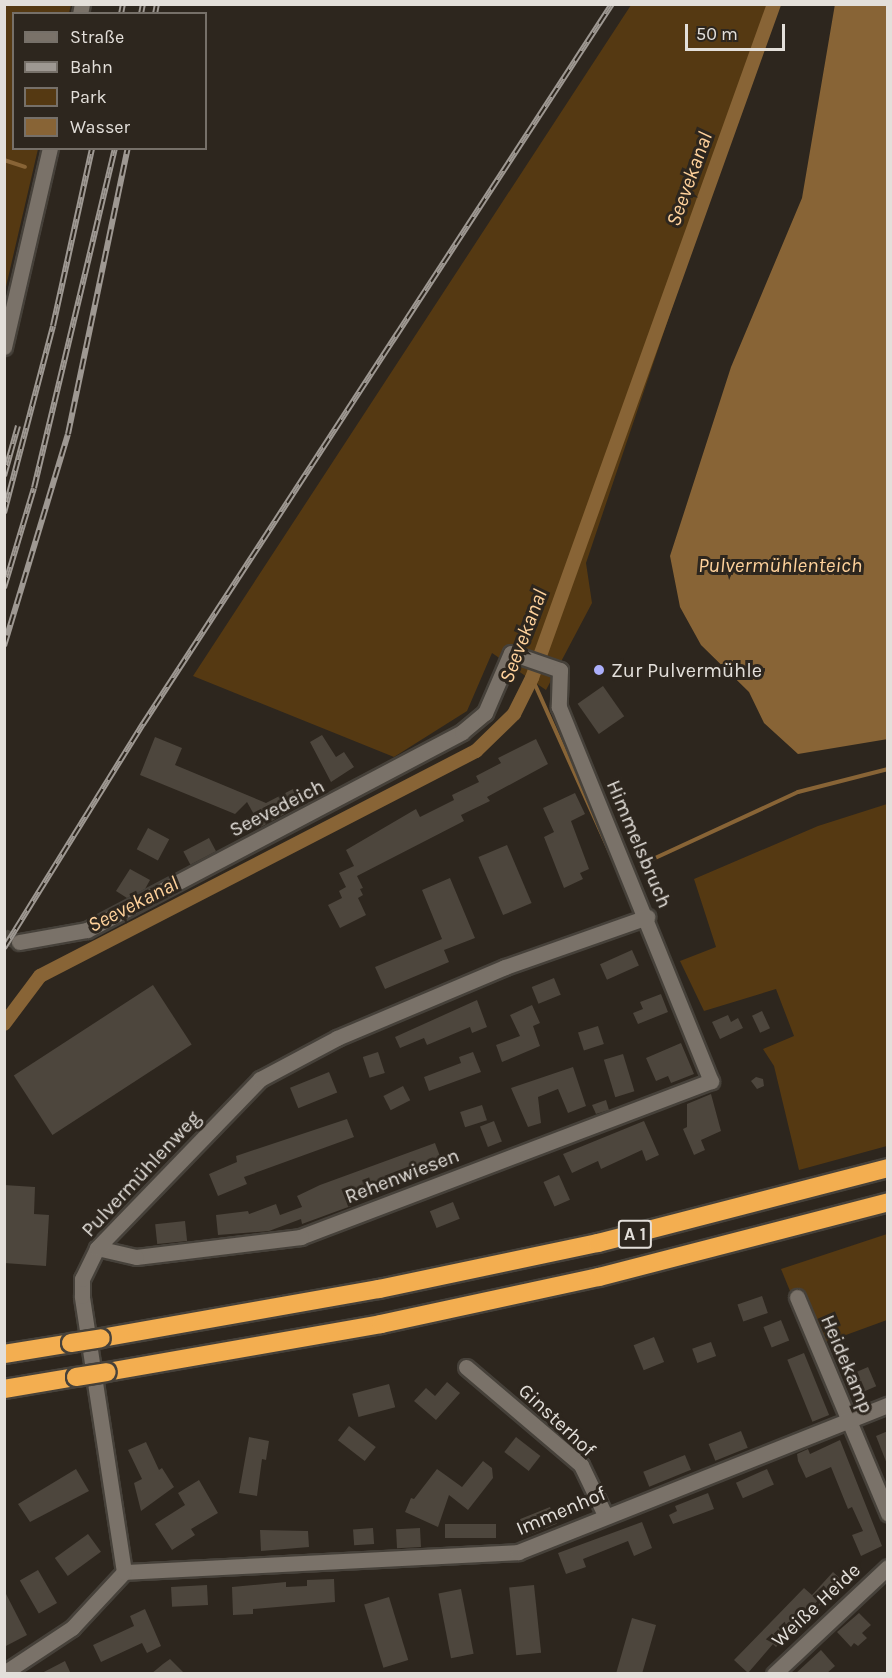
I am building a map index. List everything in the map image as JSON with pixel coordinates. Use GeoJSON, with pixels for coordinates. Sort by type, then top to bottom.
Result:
{"type":"FeatureCollection","features":[{"type":"Feature","properties":{"kind":"highway","name":"A 1"},"geometry":{"type":"LineString","coordinates":[[4,1354],[379,1289],[598,1243],[888,1168]]}},
{"type":"Feature","properties":{"kind":"highway","name":"A 1"},"geometry":{"type":"LineString","coordinates":[[4,1389],[381,1324],[588,1279],[888,1202]]}},
{"type":"Feature","properties":{"kind":"street"},"geometry":{"type":"LineString","coordinates":[[4,347],[50,150]]}},
{"type":"Feature","properties":{"kind":"street","name":"Himmelsbruch"},"geometry":{"type":"LineString","coordinates":[[519,656],[560,670],[559,707],[647,917],[711,1081]]}},
{"type":"Feature","properties":{"kind":"street","name":"Seevedeich"},"geometry":{"type":"LineString","coordinates":[[19,942],[87,930],[462,732],[485,713],[519,656]]}},
{"type":"Feature","properties":{"kind":"street","name":"Pulvermühlenweg"},"geometry":{"type":"LineString","coordinates":[[124,1572],[82,1296],[81,1279],[97,1248],[260,1079],[338,1038],[505,967],[647,917]]}},
{"type":"Feature","properties":{"kind":"street","name":"Rehenwiesen"},"geometry":{"type":"LineString","coordinates":[[97,1248],[136,1257],[301,1237],[711,1081]]}},
{"type":"Feature","properties":{"kind":"street","name":"Heidekamp"},"geometry":{"type":"LineString","coordinates":[[797,1297],[888,1514]]}},
{"type":"Feature","properties":{"kind":"street","name":"Ginsterhof"},"geometry":{"type":"LineString","coordinates":[[466,1367],[581,1465],[605,1515]]}},
{"type":"Feature","properties":{"kind":"street","name":"Immenhof"},"geometry":{"type":"LineString","coordinates":[[124,1572],[518,1552],[605,1515],[888,1405]]}},
{"type":"Feature","properties":{"kind":"street","name":"Weiße Heide"},"geometry":{"type":"LineString","coordinates":[[774,1674],[888,1567]]}},
{"type":"Feature","properties":{"kind":"street"},"geometry":{"type":"LineString","coordinates":[[4,1673],[72,1628],[124,1572]]}},
{"type":"Feature","properties":{"kind":"green space"},"geometry":{"type":"Polygon","coordinates":[[[5,4],[71,5],[69,12],[12,12],[12,150],[38,150],[5,291],[5,4]]]}},
{"type":"Feature","properties":{"kind":"green space"},"geometry":{"type":"Polygon","coordinates":[[[631,5],[774,5],[586,563],[592,603],[546,690],[492,653],[467,711],[394,757],[193,676],[631,5]]]}},
{"type":"Feature","properties":{"kind":"green space"},"geometry":{"type":"Polygon","coordinates":[[[887,804],[887,1146],[799,1170],[774,1066],[763,1049],[794,1036],[776,989],[704,1011],[680,961],[716,947],[694,879],[818,826],[887,804]]]}},
{"type":"Feature","properties":{"kind":"green space"},"geometry":{"type":"Polygon","coordinates":[[[887,1234],[887,1320],[813,1347],[781,1269],[887,1234]]]}},
{"type":"Feature","properties":{"kind":"water","name":"Pulvermühlenteich"},"geometry":{"type":"Polygon","coordinates":[[[835,4],[887,5],[888,739],[798,754],[764,723],[749,692],[701,645],[680,607],[670,556],[731,367],[802,198],[835,4]]]}},
{"type":"Feature","properties":{"kind":"building"},"geometry":{"type":"Polygon","coordinates":[[[603,686],[624,716],[599,734],[578,704],[603,686]]]}},
{"type":"Feature","properties":{"kind":"building"},"geometry":{"type":"Polygon","coordinates":[[[322,735],[336,757],[344,752],[354,767],[331,782],[310,742],[322,735]]]}},
{"type":"Feature","properties":{"kind":"building"},"geometry":{"type":"Polygon","coordinates":[[[155,737],[182,748],[175,765],[266,803],[293,789],[301,805],[261,827],[247,802],[235,814],[140,775],[155,737]]]}},
{"type":"Feature","properties":{"kind":"building"},"geometry":{"type":"Polygon","coordinates":[[[536,739],[548,764],[487,797],[490,801],[461,815],[464,821],[357,876],[363,888],[360,889],[363,895],[358,898],[366,915],[340,928],[328,905],[342,898],[339,891],[346,887],[339,873],[354,866],[346,850],[416,809],[420,817],[454,800],[452,795],[479,782],[476,776],[501,763],[498,758],[536,739]]]}},
{"type":"Feature","properties":{"kind":"building"},"geometry":{"type":"Polygon","coordinates":[[[575,793],[585,814],[571,821],[589,869],[580,873],[583,879],[564,888],[544,837],[554,832],[543,808],[575,793]]]}},
{"type":"Feature","properties":{"kind":"building"},"geometry":{"type":"Polygon","coordinates":[[[148,828],[169,839],[158,860],[137,849],[148,828]]]}},
{"type":"Feature","properties":{"kind":"building"},"geometry":{"type":"Polygon","coordinates":[[[209,838],[216,851],[190,865],[183,852],[209,838]]]}},
{"type":"Feature","properties":{"kind":"building"},"geometry":{"type":"Polygon","coordinates":[[[507,845],[532,903],[503,915],[478,857],[507,845]]]}},
{"type":"Feature","properties":{"kind":"building"},"geometry":{"type":"Polygon","coordinates":[[[130,869],[150,880],[145,889],[127,898],[116,891],[130,869]]]}},
{"type":"Feature","properties":{"kind":"building"},"geometry":{"type":"Polygon","coordinates":[[[450,878],[475,938],[444,950],[449,962],[385,989],[375,967],[442,939],[422,890],[450,878]]]}},
{"type":"Feature","properties":{"kind":"building"},"geometry":{"type":"Polygon","coordinates":[[[632,950],[639,966],[607,980],[600,964],[632,950]]]}},
{"type":"Feature","properties":{"kind":"building"},"geometry":{"type":"Polygon","coordinates":[[[554,978],[561,995],[538,1004],[532,987],[554,978]]]}},
{"type":"Feature","properties":{"kind":"building"},"geometry":{"type":"Polygon","coordinates":[[[153,985],[192,1045],[52,1135],[14,1075],[153,985]]]}},
{"type":"Feature","properties":{"kind":"building"},"geometry":{"type":"Polygon","coordinates":[[[661,994],[668,1012],[638,1024],[633,1013],[643,1009],[640,1002],[661,994]]]}},
{"type":"Feature","properties":{"kind":"building"},"geometry":{"type":"Polygon","coordinates":[[[477,1000],[487,1027],[472,1033],[470,1027],[427,1045],[424,1038],[400,1048],[395,1037],[477,1000]]]}},
{"type":"Feature","properties":{"kind":"building"},"geometry":{"type":"Polygon","coordinates":[[[532,1005],[540,1023],[533,1026],[540,1046],[502,1062],[496,1045],[520,1036],[510,1015],[532,1005]]]}},
{"type":"Feature","properties":{"kind":"building"},"geometry":{"type":"Polygon","coordinates":[[[762,1011],[770,1028],[760,1033],[752,1016],[762,1011]]]}},
{"type":"Feature","properties":{"kind":"building"},"geometry":{"type":"Polygon","coordinates":[[[728,1015],[731,1022],[738,1018],[743,1028],[720,1039],[712,1022],[728,1015]]]}},
{"type":"Feature","properties":{"kind":"building"},"geometry":{"type":"Polygon","coordinates":[[[598,1026],[604,1044],[584,1051],[578,1032],[598,1026]]]}},
{"type":"Feature","properties":{"kind":"building"},"geometry":{"type":"Polygon","coordinates":[[[681,1043],[694,1074],[671,1083],[668,1076],[656,1081],[646,1058],[681,1043]]]}},
{"type":"Feature","properties":{"kind":"building"},"geometry":{"type":"Polygon","coordinates":[[[378,1052],[385,1073],[370,1078],[363,1057],[378,1052]]]}},
{"type":"Feature","properties":{"kind":"building"},"geometry":{"type":"Polygon","coordinates":[[[473,1052],[481,1072],[429,1091],[424,1077],[461,1063],[459,1057],[473,1052]]]}},
{"type":"Feature","properties":{"kind":"building"},"geometry":{"type":"Polygon","coordinates":[[[623,1054],[634,1091],[615,1097],[604,1060],[623,1054]]]}},
{"type":"Feature","properties":{"kind":"building"},"geometry":{"type":"Polygon","coordinates":[[[573,1067],[586,1106],[568,1113],[558,1089],[538,1097],[541,1123],[528,1127],[511,1088],[573,1067]]]}},
{"type":"Feature","properties":{"kind":"building"},"geometry":{"type":"Polygon","coordinates":[[[329,1072],[337,1092],[298,1108],[290,1088],[329,1072]]]}},
{"type":"Feature","properties":{"kind":"building"},"geometry":{"type":"Polygon","coordinates":[[[756,1077],[763,1079],[764,1086],[757,1089],[751,1081],[756,1077]]]}},
{"type":"Feature","properties":{"kind":"building"},"geometry":{"type":"Polygon","coordinates":[[[403,1086],[410,1100],[391,1110],[383,1096],[403,1086]]]}},
{"type":"Feature","properties":{"kind":"building"},"geometry":{"type":"Polygon","coordinates":[[[711,1094],[721,1131],[701,1140],[705,1150],[694,1155],[683,1129],[687,1127],[687,1104],[711,1094]]]}},
{"type":"Feature","properties":{"kind":"building"},"geometry":{"type":"Polygon","coordinates":[[[606,1100],[609,1110],[596,1114],[592,1105],[606,1100]]]}},
{"type":"Feature","properties":{"kind":"building"},"geometry":{"type":"Polygon","coordinates":[[[482,1105],[487,1120],[465,1127],[460,1112],[482,1105]]]}},
{"type":"Feature","properties":{"kind":"building"},"geometry":{"type":"Polygon","coordinates":[[[347,1119],[354,1137],[244,1177],[247,1184],[218,1196],[209,1174],[237,1162],[236,1156],[347,1119]]]}},
{"type":"Feature","properties":{"kind":"building"},"geometry":{"type":"Polygon","coordinates":[[[494,1121],[502,1142],[488,1147],[480,1126],[494,1121]]]}},
{"type":"Feature","properties":{"kind":"building"},"geometry":{"type":"Polygon","coordinates":[[[644,1121],[659,1155],[646,1161],[642,1150],[601,1169],[598,1161],[572,1173],[563,1154],[644,1121]]]}},
{"type":"Feature","properties":{"kind":"building"},"geometry":{"type":"Polygon","coordinates":[[[435,1143],[444,1167],[392,1187],[389,1178],[347,1197],[351,1206],[302,1224],[301,1219],[269,1231],[218,1235],[216,1215],[248,1211],[249,1214],[276,1204],[280,1215],[302,1207],[297,1196],[320,1185],[435,1143]]]}},
{"type":"Feature","properties":{"kind":"building"},"geometry":{"type":"Polygon","coordinates":[[[559,1175],[570,1200],[554,1207],[543,1182],[559,1175]]]}},
{"type":"Feature","properties":{"kind":"building"},"geometry":{"type":"Polygon","coordinates":[[[4,1185],[35,1187],[34,1214],[49,1215],[46,1266],[4,1263],[4,1185]]]}},
{"type":"Feature","properties":{"kind":"building"},"geometry":{"type":"Polygon","coordinates":[[[453,1202],[460,1219],[437,1228],[430,1211],[453,1202]]]}},
{"type":"Feature","properties":{"kind":"building"},"geometry":{"type":"Polygon","coordinates":[[[185,1221],[187,1241],[157,1244],[155,1224],[185,1221]]]}},
{"type":"Feature","properties":{"kind":"building"},"geometry":{"type":"Polygon","coordinates":[[[762,1296],[768,1313],[743,1321],[737,1304],[762,1296]]]}},
{"type":"Feature","properties":{"kind":"building"},"geometry":{"type":"Polygon","coordinates":[[[781,1320],[789,1340],[772,1348],[763,1327],[781,1320]]]}},
{"type":"Feature","properties":{"kind":"building"},"geometry":{"type":"Polygon","coordinates":[[[654,1337],[664,1362],[644,1370],[634,1345],[654,1337]]]}},
{"type":"Feature","properties":{"kind":"building"},"geometry":{"type":"Polygon","coordinates":[[[711,1342],[716,1356],[697,1363],[692,1349],[711,1342]]]}},
{"type":"Feature","properties":{"kind":"building"},"geometry":{"type":"Polygon","coordinates":[[[804,1353],[829,1415],[812,1422],[787,1360],[804,1353]]]}},
{"type":"Feature","properties":{"kind":"building"},"geometry":{"type":"Polygon","coordinates":[[[868,1367],[876,1386],[861,1393],[852,1374],[868,1367]]]}},
{"type":"Feature","properties":{"kind":"building"},"geometry":{"type":"Polygon","coordinates":[[[447,1382],[460,1393],[436,1420],[414,1401],[426,1388],[435,1396],[447,1382]]]}},
{"type":"Feature","properties":{"kind":"building"},"geometry":{"type":"Polygon","coordinates":[[[389,1384],[395,1407],[359,1417],[352,1394],[389,1384]]]}},
{"type":"Feature","properties":{"kind":"building"},"geometry":{"type":"Polygon","coordinates":[[[349,1426],[376,1447],[365,1461],[338,1440],[349,1426]]]}},
{"type":"Feature","properties":{"kind":"building"},"geometry":{"type":"Polygon","coordinates":[[[741,1431],[748,1448],[715,1461],[709,1444],[741,1431]]]}},
{"type":"Feature","properties":{"kind":"building"},"geometry":{"type":"Polygon","coordinates":[[[888,1431],[888,1464],[887,1464],[876,1436],[888,1431]]]}},
{"type":"Feature","properties":{"kind":"building"},"geometry":{"type":"Polygon","coordinates":[[[249,1437],[269,1441],[266,1460],[262,1459],[257,1496],[239,1493],[249,1437]]]}},
{"type":"Feature","properties":{"kind":"building"},"geometry":{"type":"Polygon","coordinates":[[[516,1437],[540,1456],[529,1471],[504,1452],[516,1437]]]}},
{"type":"Feature","properties":{"kind":"building"},"geometry":{"type":"Polygon","coordinates":[[[840,1440],[882,1546],[861,1556],[852,1535],[863,1531],[852,1507],[848,1509],[831,1467],[806,1478],[798,1461],[797,1454],[808,1449],[810,1454],[840,1440]]]}},
{"type":"Feature","properties":{"kind":"building"},"geometry":{"type":"Polygon","coordinates":[[[146,1442],[159,1470],[162,1468],[174,1487],[141,1511],[134,1483],[142,1479],[128,1450],[146,1442]]]}},
{"type":"Feature","properties":{"kind":"building"},"geometry":{"type":"Polygon","coordinates":[[[685,1455],[691,1470],[649,1487],[643,1472],[685,1455]]]}},
{"type":"Feature","properties":{"kind":"building"},"geometry":{"type":"Polygon","coordinates":[[[483,1461],[492,1468],[493,1478],[468,1510],[449,1495],[438,1527],[405,1512],[411,1498],[414,1499],[437,1469],[462,1487],[483,1461]]]}},
{"type":"Feature","properties":{"kind":"building"},"geometry":{"type":"Polygon","coordinates":[[[76,1469],[89,1491],[30,1522],[18,1504],[76,1469]]]}},
{"type":"Feature","properties":{"kind":"building"},"geometry":{"type":"Polygon","coordinates":[[[767,1469],[774,1485],[743,1498],[736,1483],[767,1469]]]}},
{"type":"Feature","properties":{"kind":"building"},"geometry":{"type":"Polygon","coordinates":[[[199,1480],[218,1513],[191,1529],[195,1535],[172,1550],[155,1524],[185,1505],[178,1493],[199,1480]]]}},
{"type":"Feature","properties":{"kind":"building"},"geometry":{"type":"Polygon","coordinates":[[[708,1493],[714,1509],[673,1524],[669,1515],[677,1511],[675,1506],[708,1493]]]}},
{"type":"Feature","properties":{"kind":"building"},"geometry":{"type":"Polygon","coordinates":[[[550,1507],[557,1524],[522,1538],[515,1521],[550,1507]]]}},
{"type":"Feature","properties":{"kind":"building"},"geometry":{"type":"Polygon","coordinates":[[[642,1522],[652,1548],[634,1556],[628,1541],[583,1559],[586,1567],[566,1574],[558,1553],[642,1522]]]}},
{"type":"Feature","properties":{"kind":"building"},"geometry":{"type":"Polygon","coordinates":[[[445,1524],[496,1524],[496,1538],[445,1538],[445,1524]]]}},
{"type":"Feature","properties":{"kind":"building"},"geometry":{"type":"Polygon","coordinates":[[[373,1528],[374,1544],[354,1545],[353,1529],[373,1528]]]}},
{"type":"Feature","properties":{"kind":"building"},"geometry":{"type":"Polygon","coordinates":[[[420,1528],[421,1547],[397,1548],[396,1529],[420,1528]]]}},
{"type":"Feature","properties":{"kind":"building"},"geometry":{"type":"Polygon","coordinates":[[[260,1530],[308,1531],[309,1547],[261,1551],[260,1530]]]}},
{"type":"Feature","properties":{"kind":"building"},"geometry":{"type":"Polygon","coordinates":[[[88,1534],[101,1552],[68,1576],[55,1558],[88,1534]]]}},
{"type":"Feature","properties":{"kind":"building"},"geometry":{"type":"Polygon","coordinates":[[[38,1570],[57,1603],[39,1613],[20,1580],[38,1570]]]}},
{"type":"Feature","properties":{"kind":"building"},"geometry":{"type":"Polygon","coordinates":[[[833,1572],[844,1582],[776,1647],[773,1644],[748,1673],[734,1660],[804,1588],[812,1595],[833,1572]]]}},
{"type":"Feature","properties":{"kind":"building"},"geometry":{"type":"Polygon","coordinates":[[[334,1579],[335,1602],[253,1609],[253,1614],[233,1615],[232,1587],[286,1582],[286,1587],[307,1586],[307,1580],[334,1579]]]}},
{"type":"Feature","properties":{"kind":"building"},"geometry":{"type":"Polygon","coordinates":[[[207,1585],[208,1605],[172,1607],[171,1587],[207,1585]]]}},
{"type":"Feature","properties":{"kind":"building"},"geometry":{"type":"Polygon","coordinates":[[[534,1585],[541,1653],[516,1655],[509,1588],[534,1585]]]}},
{"type":"Feature","properties":{"kind":"building"},"geometry":{"type":"Polygon","coordinates":[[[461,1589],[474,1654],[451,1658],[438,1593],[461,1589]]]}},
{"type":"Feature","properties":{"kind":"building"},"geometry":{"type":"Polygon","coordinates":[[[4,1590],[27,1635],[4,1647],[4,1590]]]}},
{"type":"Feature","properties":{"kind":"building"},"geometry":{"type":"Polygon","coordinates":[[[389,1597],[408,1660],[383,1668],[364,1605],[389,1597]]]}},
{"type":"Feature","properties":{"kind":"building"},"geometry":{"type":"Polygon","coordinates":[[[145,1609],[161,1646],[147,1653],[142,1643],[101,1662],[93,1645],[134,1626],[130,1616],[145,1609]]]}},
{"type":"Feature","properties":{"kind":"building"},"geometry":{"type":"Polygon","coordinates":[[[859,1613],[871,1625],[862,1633],[867,1638],[858,1646],[854,1643],[851,1647],[837,1632],[859,1613]]]}},
{"type":"Feature","properties":{"kind":"building"},"geometry":{"type":"Polygon","coordinates":[[[632,1618],[656,1625],[642,1674],[616,1674],[632,1618]]]}},
{"type":"Feature","properties":{"kind":"building"},"geometry":{"type":"Polygon","coordinates":[[[821,1650],[835,1666],[826,1674],[795,1674],[821,1650]]]}},
{"type":"Feature","properties":{"kind":"building"},"geometry":{"type":"Polygon","coordinates":[[[170,1659],[185,1674],[151,1674],[163,1664],[170,1659]]]}},
{"type":"Feature","properties":{"kind":"building"},"geometry":{"type":"Polygon","coordinates":[[[65,1661],[71,1674],[40,1674],[65,1661]]]}},
{"type":"Feature","properties":{"kind":"waterway","name":"Seevekanal"},"geometry":{"type":"LineString","coordinates":[[4,1024],[40,976],[476,751],[514,714],[532,678],[774,4]]}},
{"type":"Feature","properties":{"kind":"waterway"},"geometry":{"type":"LineString","coordinates":[[4,160],[25,167]]}},
{"type":"Feature","properties":{"kind":"waterway"},"geometry":{"type":"LineString","coordinates":[[532,678],[614,861]]}},
{"type":"Feature","properties":{"kind":"waterway"},"geometry":{"type":"LineString","coordinates":[[640,865],[798,792],[888,769]]}},
{"type":"Feature","properties":{"kind":"tunnel"},"geometry":{"type":"LineString","coordinates":[[4,936],[19,942]]}},
{"type":"Feature","properties":{"kind":"railway"},"geometry":{"type":"LineString","coordinates":[[121,12],[123,4]]}},
{"type":"Feature","properties":{"kind":"railway"},"geometry":{"type":"LineString","coordinates":[[141,12],[143,4]]}},
{"type":"Feature","properties":{"kind":"railway"},"geometry":{"type":"LineString","coordinates":[[155,12],[157,4]]}},
{"type":"Feature","properties":{"kind":"railway"},"geometry":{"type":"LineString","coordinates":[[4,948],[143,724],[612,4]]}},
{"type":"Feature","properties":{"kind":"railway"},"geometry":{"type":"LineString","coordinates":[[4,513],[53,326],[92,150]]}},
{"type":"Feature","properties":{"kind":"railway"},"geometry":{"type":"LineString","coordinates":[[4,588],[34,488],[115,150]]}},
{"type":"Feature","properties":{"kind":"railway"},"geometry":{"type":"LineString","coordinates":[[4,646],[68,434],[128,150]]}},
{"type":"Feature","properties":{"kind":"railway"},"geometry":{"type":"LineString","coordinates":[[4,476],[18,426]]}},
{"type":"Feature","properties":{"kind":"place","name":"Zur Pulvermühle"},"geometry":{"type":"Point","coordinates":[599,670]}}]}
